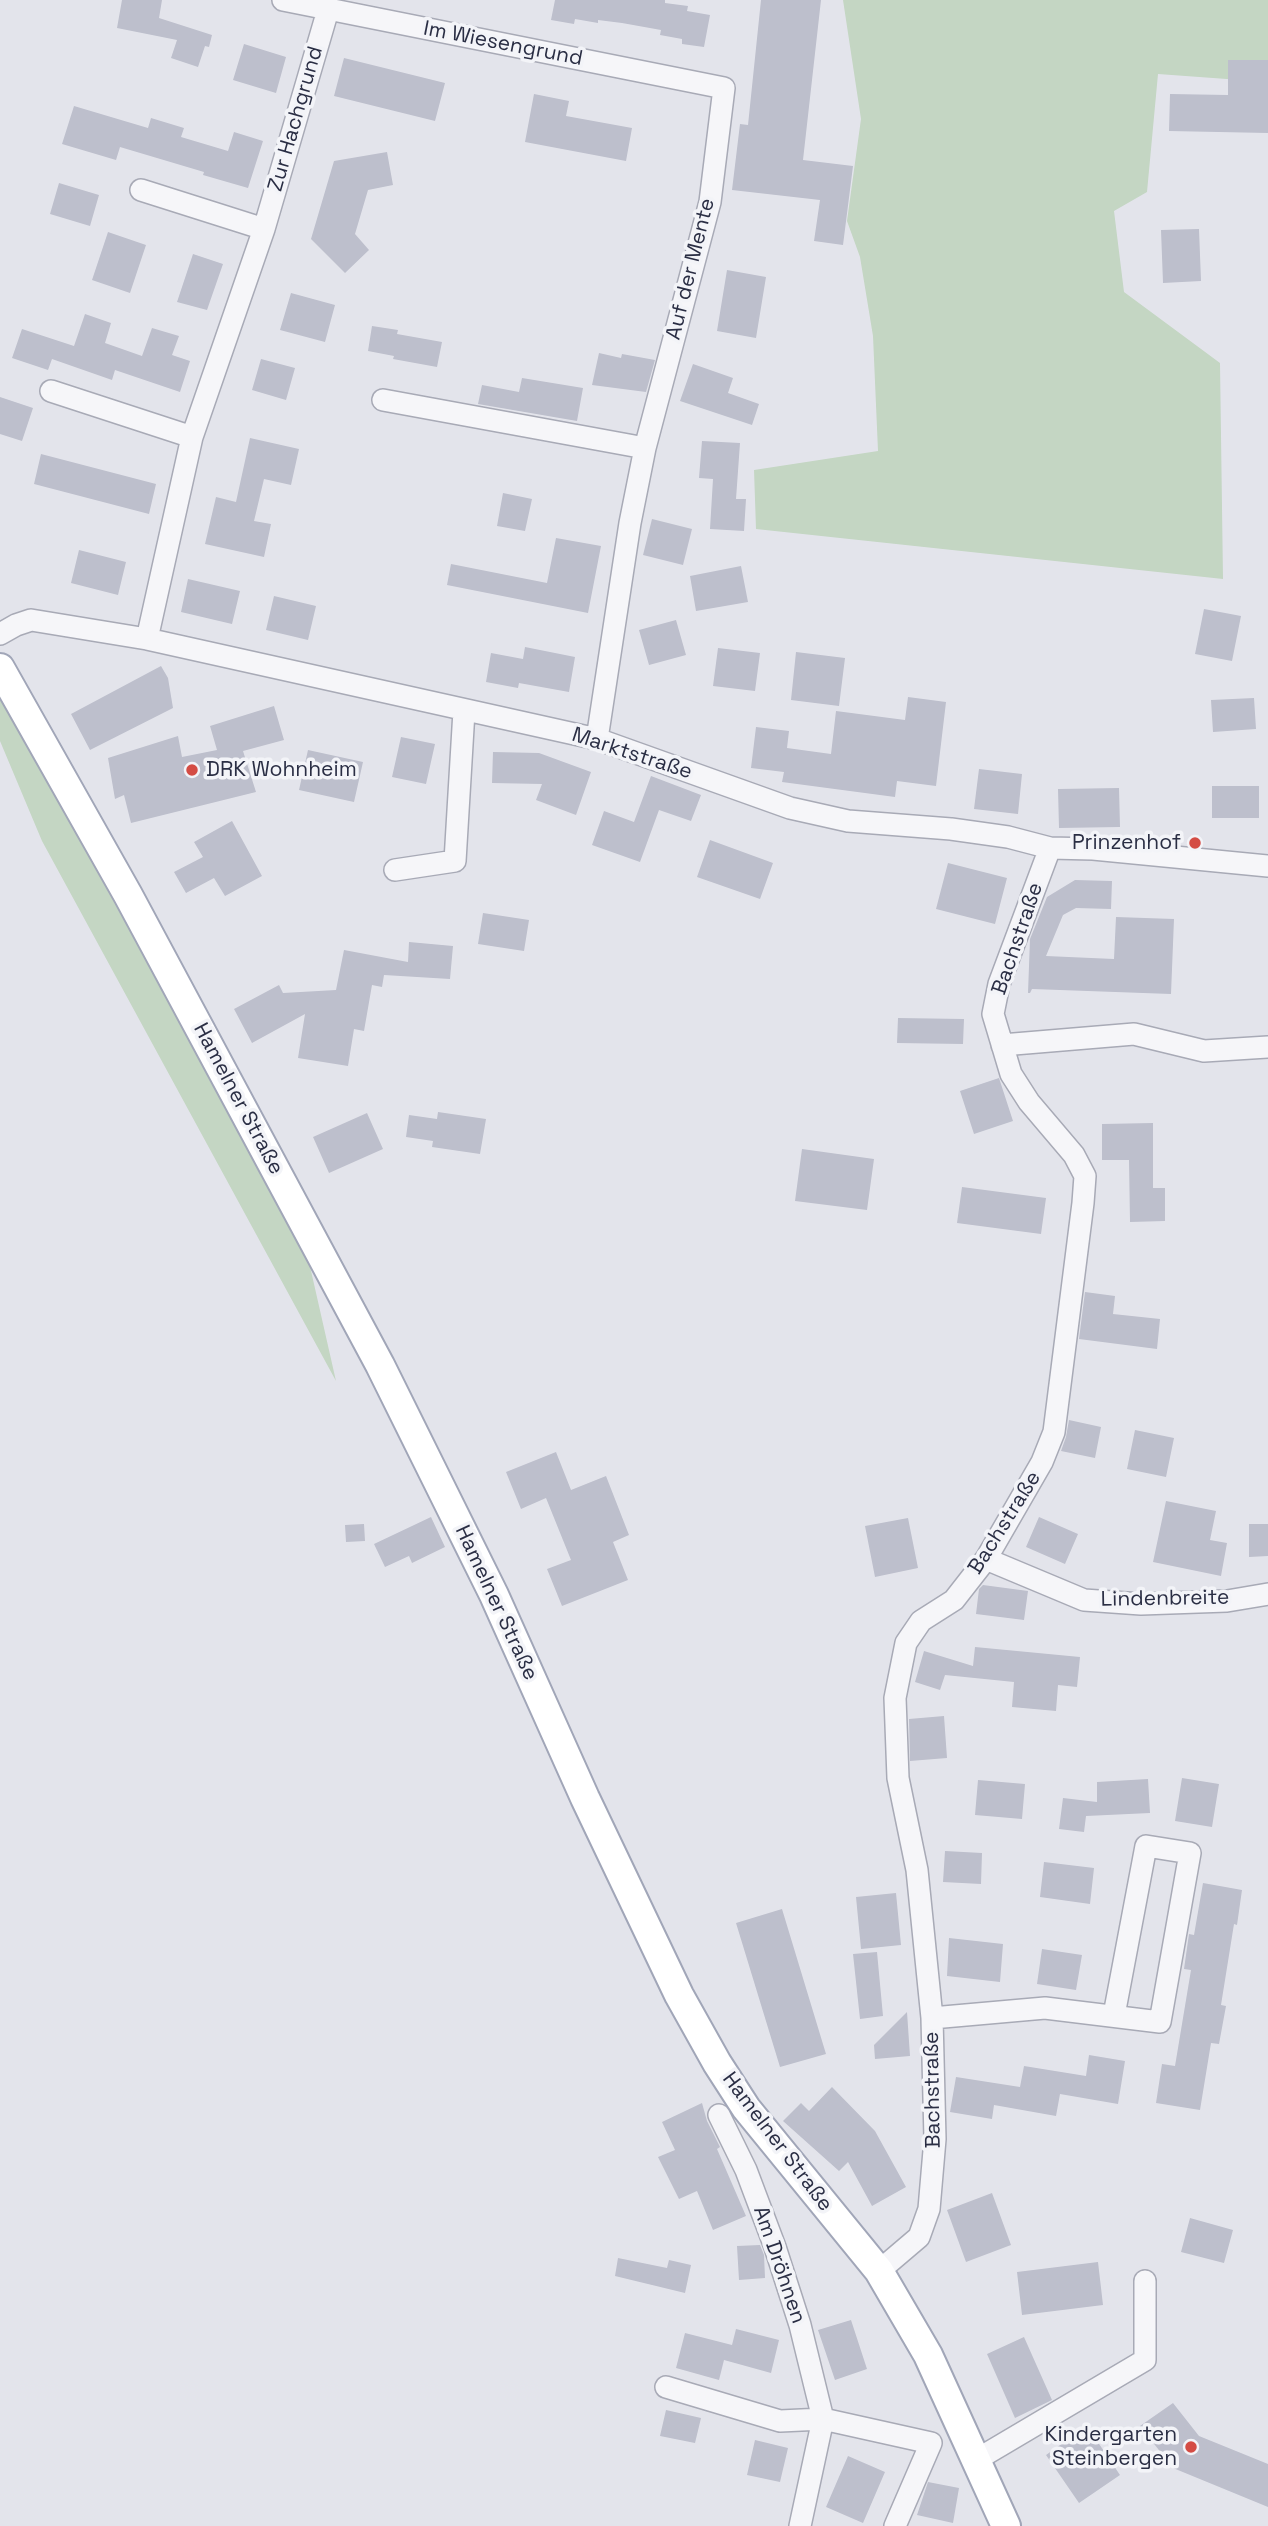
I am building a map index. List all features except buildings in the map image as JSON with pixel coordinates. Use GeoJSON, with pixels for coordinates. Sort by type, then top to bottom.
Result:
{"type":"FeatureCollection","features":[{"type":"Feature","properties":{"kind":"main road","name":"Hamelner Straße"},"geometry":{"type":"LineString","coordinates":[[0,668],[134,907],[380,1365],[494,1595],[585,1798],[679,1995],[746,2108],[879,2271],[928,2355],[1006,2526]]}},
{"type":"Feature","properties":{"kind":"street","name":"Im Wiesengrund"},"geometry":{"type":"LineString","coordinates":[[283,0],[724,88]]}},
{"type":"Feature","properties":{"kind":"street","name":"Zur Hachgrund"},"geometry":{"type":"LineString","coordinates":[[147,639],[192,437],[264,229],[328,10]]}},
{"type":"Feature","properties":{"kind":"street","name":"Auf der Mente"},"geometry":{"type":"LineString","coordinates":[[597,739],[630,523],[645,448],[710,202],[724,88]]}},
{"type":"Feature","properties":{"kind":"street"},"geometry":{"type":"LineString","coordinates":[[141,190],[264,229]]}},
{"type":"Feature","properties":{"kind":"street"},"geometry":{"type":"LineString","coordinates":[[51,391],[192,437]]}},
{"type":"Feature","properties":{"kind":"street"},"geometry":{"type":"LineString","coordinates":[[383,400],[645,448]]}},
{"type":"Feature","properties":{"kind":"street","name":"Marktstraße"},"geometry":{"type":"LineString","coordinates":[[0,634],[31,620],[147,639],[597,739],[790,808],[848,821],[951,829],[1008,837],[1050,848],[1093,849],[1268,866]]}},
{"type":"Feature","properties":{"kind":"street"},"geometry":{"type":"LineString","coordinates":[[395,870],[455,861],[464,711]]}},
{"type":"Feature","properties":{"kind":"street","name":"Bachstraße"},"geometry":{"type":"LineString","coordinates":[[879,2271],[919,2237],[929,2209],[935,2139],[932,2018],[917,1870],[898,1778],[895,1698],[906,1643],[921,1621],[954,1600],[986,1559],[1042,1462],[1054,1432],[1085,1175],[1074,1155],[1029,1102],[1011,1074],[993,1014],[999,984],[1050,848]]}},
{"type":"Feature","properties":{"kind":"street"},"geometry":{"type":"LineString","coordinates":[[1003,1045],[1134,1034],[1204,1051],[1268,1047]]}},
{"type":"Feature","properties":{"kind":"street","name":"Lindenbreite"},"geometry":{"type":"LineString","coordinates":[[986,1559],[1084,1600],[1141,1604],[1227,1601],[1268,1594]]}},
{"type":"Feature","properties":{"kind":"street"},"geometry":{"type":"LineString","coordinates":[[932,2018],[1045,2008],[1160,2022],[1190,1853],[1146,1846],[1114,2015]]}},
{"type":"Feature","properties":{"kind":"street","name":"Am Dröhnen"},"geometry":{"type":"LineString","coordinates":[[719,2115],[746,2170],[775,2247],[800,2325],[823,2419],[809,2496],[800,2526]]}},
{"type":"Feature","properties":{"kind":"street"},"geometry":{"type":"LineString","coordinates":[[976,2460],[1145,2360],[1145,2281]]}},
{"type":"Feature","properties":{"kind":"street"},"geometry":{"type":"LineString","coordinates":[[667,2387],[780,2421],[823,2419],[931,2443]]}},
{"type":"Feature","properties":{"kind":"street"},"geometry":{"type":"LineString","coordinates":[[895,2526],[931,2443],[960,2425]]}},
{"type":"Feature","properties":{"kind":"green space"},"geometry":{"type":"Polygon","coordinates":[[[843,0],[1268,0],[1268,82],[1158,74],[1147,192],[1114,211],[1124,292],[1220,363],[1223,579],[756,529],[754,470],[878,451],[873,336],[860,257],[847,221],[861,119],[843,0]]]}},
{"type":"Feature","properties":{"kind":"green space"},"geometry":{"type":"Polygon","coordinates":[[[0,668],[297,1209],[336,1381],[42,841],[0,741],[0,668]]]}},
{"type":"Feature","properties":{"kind":"place","name":"DRK Wohnheim"},"geometry":{"type":"Point","coordinates":[192,770]}},
{"type":"Feature","properties":{"kind":"place","name":"Prinzenhof"},"geometry":{"type":"Point","coordinates":[1195,843]}},
{"type":"Feature","properties":{"kind":"place","name":"Kindergarten Steinbergen"},"geometry":{"type":"Point","coordinates":[1191,2447]}}]}
